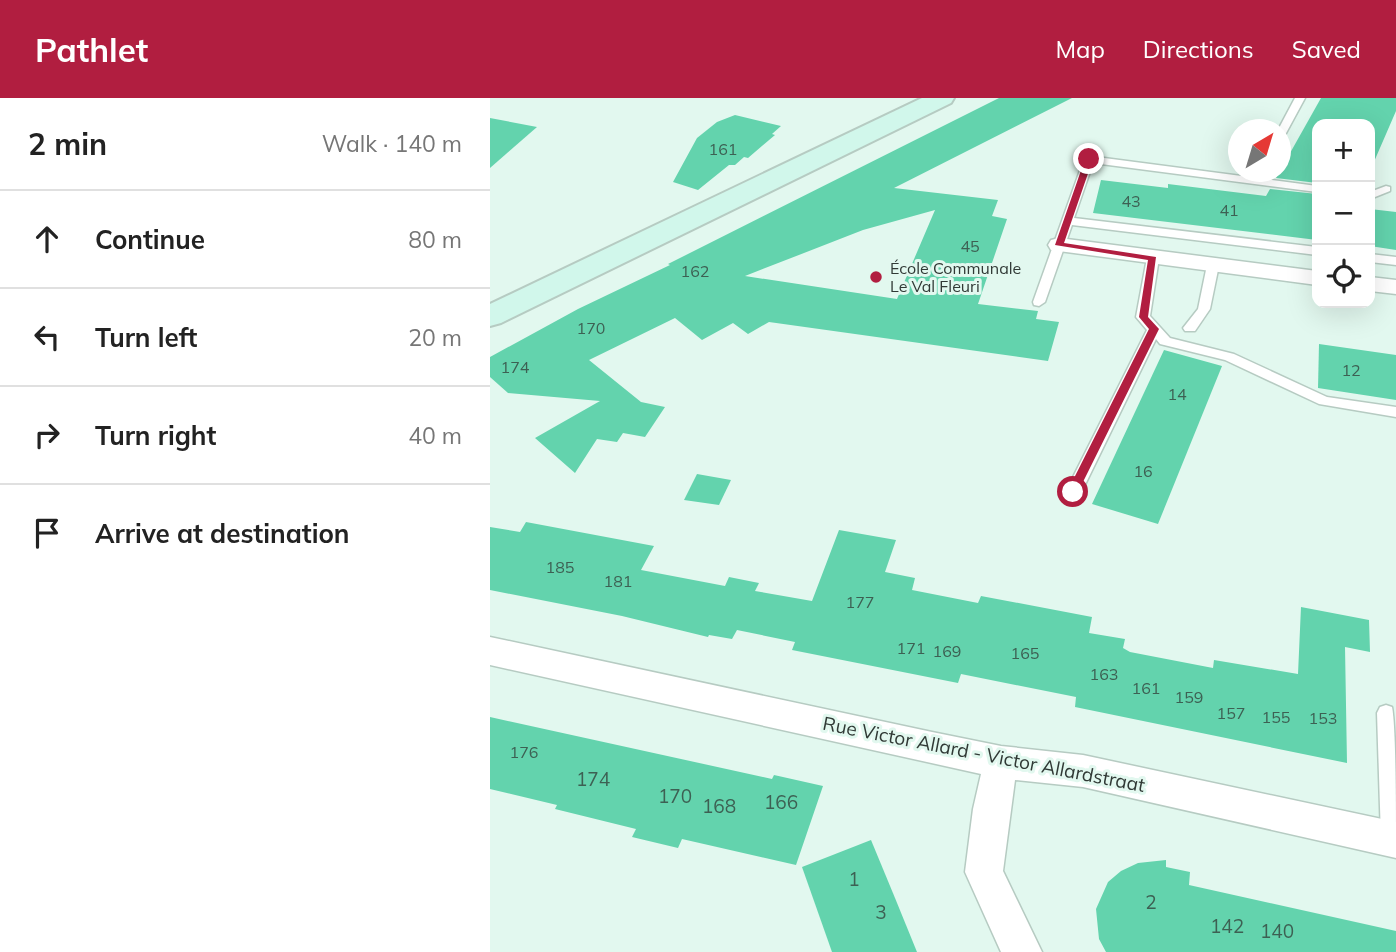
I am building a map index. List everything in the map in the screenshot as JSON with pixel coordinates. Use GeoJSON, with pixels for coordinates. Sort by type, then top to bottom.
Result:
{"type":"FeatureCollection","features":[{"type":"Feature","properties":{"kind":"street"},"geometry":{"type":"LineString","coordinates":[[490,316],[942,98]]}},
{"type":"Feature","properties":{"kind":"street"},"geometry":{"type":"LineString","coordinates":[[1059,245],[1312,277]]}},
{"type":"Feature","properties":{"kind":"street"},"geometry":{"type":"LineString","coordinates":[[1375,285],[1396,287]]}},
{"type":"Feature","properties":{"kind":"street","name":"Rue Victor Allard - Victor Allardstraat"},"geometry":{"type":"LineString","coordinates":[[490,651],[1001,762],[1083,771],[1393,839]]}},
{"type":"Feature","properties":{"kind":"street"},"geometry":{"type":"LineString","coordinates":[[1001,762],[991,809],[984,872],[1022,952]]}},
{"type":"Feature","properties":{"kind":"lane"},"geometry":{"type":"LineString","coordinates":[[1289,119],[1300,98]]}},
{"type":"Feature","properties":{"kind":"lane"},"geometry":{"type":"LineString","coordinates":[[1039,302],[1089,159],[1228,173]]}},
{"type":"Feature","properties":{"kind":"lane"},"geometry":{"type":"LineString","coordinates":[[1286,182],[1312,188]]}},
{"type":"Feature","properties":{"kind":"lane"},"geometry":{"type":"LineString","coordinates":[[1375,194],[1386,189]]}},
{"type":"Feature","properties":{"kind":"lane"},"geometry":{"type":"LineString","coordinates":[[1069,220],[1312,250]]}},
{"type":"Feature","properties":{"kind":"lane"},"geometry":{"type":"LineString","coordinates":[[1153,258],[1143,317],[1165,341],[1229,358],[1324,401],[1396,412]]}},
{"type":"Feature","properties":{"kind":"lane"},"geometry":{"type":"LineString","coordinates":[[1375,259],[1396,261]]}},
{"type":"Feature","properties":{"kind":"lane"},"geometry":{"type":"LineString","coordinates":[[1190,328],[1204,309],[1213,265]]}},
{"type":"Feature","properties":{"kind":"lane"},"geometry":{"type":"LineString","coordinates":[[1073,492],[1154,329]]}},
{"type":"Feature","properties":{"kind":"lane"},"geometry":{"type":"LineString","coordinates":[[1386,713],[1393,839]]}},
{"type":"Feature","properties":{"kind":"building"},"geometry":{"type":"Polygon","coordinates":[[[999,98],[1072,98],[894,188],[998,200],[992,216],[1007,219],[978,304],[1038,311],[1036,319],[1059,322],[1048,361],[769,322],[748,334],[733,323],[702,340],[675,318],[589,360],[641,402],[665,407],[645,437],[623,433],[617,442],[597,439],[575,473],[535,438],[600,401],[508,393],[490,377],[490,357],[578,309],[670,265],[668,264],[999,98]],[[935,210],[863,230],[745,276],[897,299],[935,210]]]}},
{"type":"Feature","properties":{"kind":"building"},"geometry":{"type":"Polygon","coordinates":[[[1321,98],[1396,98],[1396,111],[1375,159],[1375,119],[1312,119],[1312,182],[1291,180],[1291,151],[1321,98]]]}},
{"type":"Feature","properties":{"kind":"building"},"geometry":{"type":"Polygon","coordinates":[[[735,115],[781,126],[772,134],[775,135],[748,158],[744,157],[735,165],[729,165],[698,190],[673,182],[697,138],[717,122],[735,115]]]}},
{"type":"Feature","properties":{"kind":"building"},"geometry":{"type":"Polygon","coordinates":[[[490,118],[537,127],[490,168],[490,118]]]}},
{"type":"Feature","properties":{"kind":"building"},"geometry":{"type":"Polygon","coordinates":[[[1101,180],[1168,188],[1168,184],[1266,196],[1270,189],[1312,193],[1312,239],[1093,213],[1101,180]]]}},
{"type":"Feature","properties":{"kind":"building"},"geometry":{"type":"Polygon","coordinates":[[[1375,210],[1396,212],[1396,250],[1375,247],[1375,210]]]}},
{"type":"Feature","properties":{"kind":"building"},"geometry":{"type":"Polygon","coordinates":[[[1319,344],[1396,355],[1396,400],[1318,388],[1319,344]]]}},
{"type":"Feature","properties":{"kind":"building"},"geometry":{"type":"Polygon","coordinates":[[[1164,350],[1222,366],[1158,524],[1092,504],[1164,350]]]}},
{"type":"Feature","properties":{"kind":"building"},"geometry":{"type":"Polygon","coordinates":[[[697,474],[731,480],[719,505],[684,500],[697,474]]]}},
{"type":"Feature","properties":{"kind":"building"},"geometry":{"type":"Polygon","coordinates":[[[526,522],[654,546],[641,570],[725,586],[729,577],[759,583],[755,591],[812,601],[839,530],[896,540],[885,572],[915,578],[912,590],[978,603],[981,596],[1092,617],[1089,633],[1125,639],[1123,648],[1130,652],[1213,668],[1214,660],[1298,674],[1301,607],[1369,620],[1370,652],[1345,647],[1347,763],[1075,707],[1076,697],[961,674],[958,683],[792,650],[795,642],[737,630],[732,639],[708,637],[622,616],[490,590],[490,527],[520,532],[526,522]]]}},
{"type":"Feature","properties":{"kind":"building"},"geometry":{"type":"Polygon","coordinates":[[[490,717],[772,779],[774,775],[823,786],[796,865],[682,839],[678,848],[632,837],[636,829],[555,809],[557,805],[490,789],[490,717]]]}},
{"type":"Feature","properties":{"kind":"building"},"geometry":{"type":"Polygon","coordinates":[[[871,840],[917,952],[832,952],[802,867],[871,840]]]}},
{"type":"Feature","properties":{"kind":"building"},"geometry":{"type":"Polygon","coordinates":[[[1166,860],[1166,867],[1190,872],[1189,885],[1396,931],[1396,952],[1106,952],[1099,939],[1096,909],[1108,882],[1121,871],[1138,863],[1166,860]]]}},
{"type":"Feature","properties":{"kind":"place","name":"École Communale Le Val Fleuri"},"geometry":{"type":"Point","coordinates":[876,277]}},
{"type":"Feature","properties":{"kind":"route"},"geometry":{"type":"LineString","coordinates":[[1073,492],[1154,329],[1143,317],[1153,258],[1059,245],[1089,159]]}}]}
